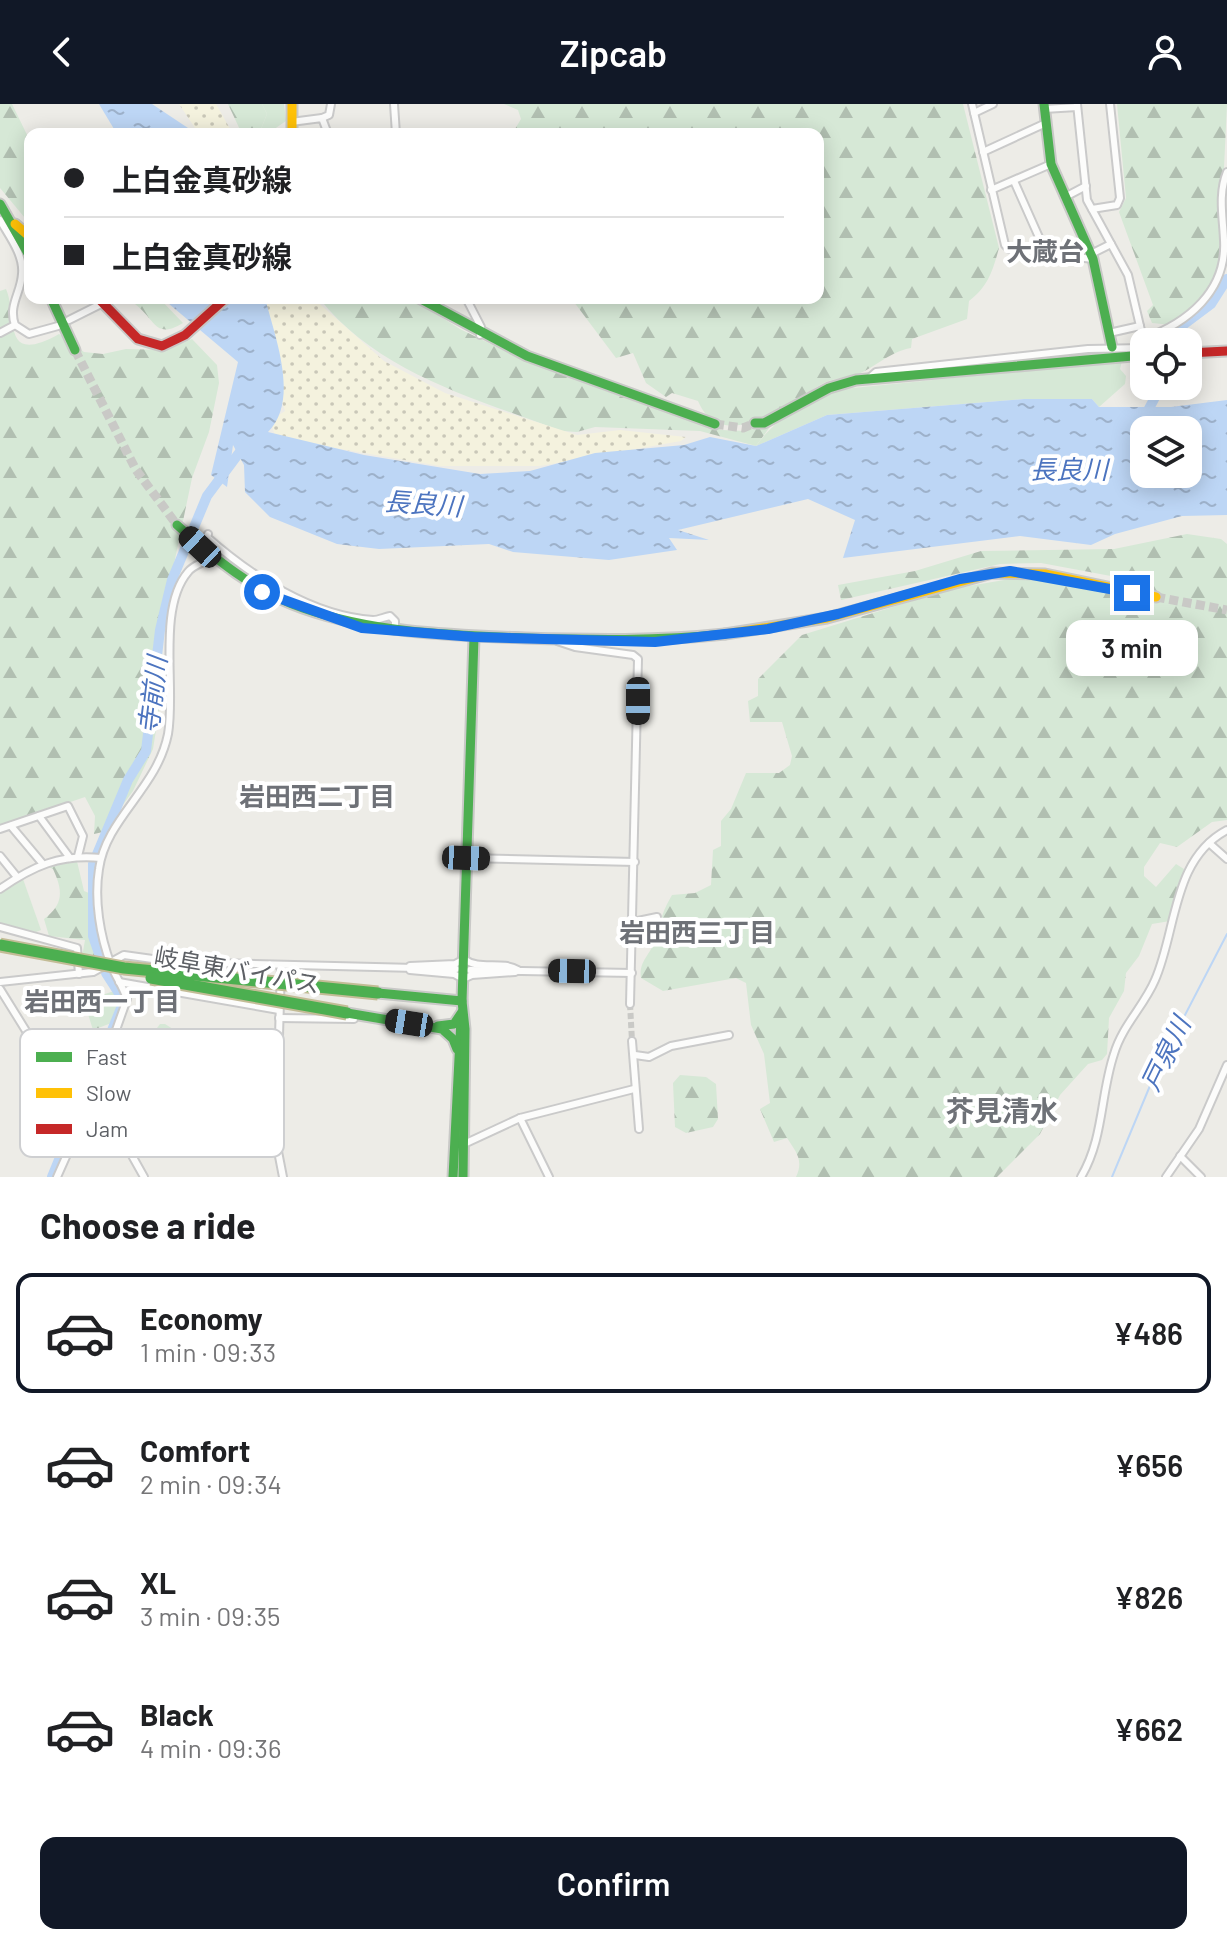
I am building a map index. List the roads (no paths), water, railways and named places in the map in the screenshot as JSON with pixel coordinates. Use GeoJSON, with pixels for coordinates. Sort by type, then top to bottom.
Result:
{"type":"FeatureCollection","features":[{"type":"Feature","properties":{"kind":"main road"},"geometry":{"type":"LineString","coordinates":[[292,104],[292,128]]}},
{"type":"Feature","properties":{"kind":"main road"},"geometry":{"type":"LineString","coordinates":[[1044,107],[1051,164],[1092,257],[1112,347]]}},
{"type":"Feature","properties":{"kind":"main road"},"geometry":{"type":"LineString","coordinates":[[0,204],[3,224],[24,250]]}},
{"type":"Feature","properties":{"kind":"main road"},"geometry":{"type":"LineString","coordinates":[[3,224],[24,234]]}},
{"type":"Feature","properties":{"kind":"main road"},"geometry":{"type":"LineString","coordinates":[[54,304],[75,350]]}},
{"type":"Feature","properties":{"kind":"main road"},"geometry":{"type":"LineString","coordinates":[[104,304],[140,341],[153,347],[175,342],[219,304]]}},
{"type":"Feature","properties":{"kind":"main road"},"geometry":{"type":"LineString","coordinates":[[429,304],[480,335],[578,379],[715,424]]}},
{"type":"Feature","properties":{"kind":"main road"},"geometry":{"type":"LineString","coordinates":[[1202,352],[1227,351]]}},
{"type":"Feature","properties":{"kind":"main road"},"geometry":{"type":"LineString","coordinates":[[755,423],[764,423],[829,388],[868,379],[1130,356]]}},
{"type":"Feature","properties":{"kind":"main road"},"geometry":{"type":"LineString","coordinates":[[179,527],[200,547],[251,584],[336,621],[395,631],[474,637],[655,642],[768,629],[868,607],[960,579],[1010,571],[1156,597]]}},
{"type":"Feature","properties":{"kind":"main road"},"geometry":{"type":"LineString","coordinates":[[463,1177],[462,1007],[474,637]]}},
{"type":"Feature","properties":{"kind":"main road","name":"岐阜東バイパス"},"geometry":{"type":"LineString","coordinates":[[0,948],[124,968],[273,980],[462,1007]]}},
{"type":"Feature","properties":{"kind":"main road","name":"岐阜東バイパス"},"geometry":{"type":"LineString","coordinates":[[0,948],[346,1017],[432,1026]]}},
{"type":"Feature","properties":{"kind":"main road"},"geometry":{"type":"LineString","coordinates":[[432,1026],[454,1024],[462,1007]]}},
{"type":"Feature","properties":{"kind":"main road"},"geometry":{"type":"LineString","coordinates":[[453,1177],[457,1049],[462,1007]]}},
{"type":"Feature","properties":{"kind":"main road"},"geometry":{"type":"LineString","coordinates":[[432,1026],[447,1032],[457,1049]]}},
{"type":"Feature","properties":{"kind":"street"},"geometry":{"type":"LineString","coordinates":[[292,128],[329,115],[331,104]]}},
{"type":"Feature","properties":{"kind":"street"},"geometry":{"type":"LineString","coordinates":[[394,104],[396,128]]}},
{"type":"Feature","properties":{"kind":"street"},"geometry":{"type":"LineString","coordinates":[[972,104],[1005,245],[1009,249],[1092,257],[1111,244]]}},
{"type":"Feature","properties":{"kind":"street"},"geometry":{"type":"LineString","coordinates":[[974,113],[993,104]]}},
{"type":"Feature","properties":{"kind":"street"},"geometry":{"type":"LineString","coordinates":[[1092,209],[1117,205],[1120,198],[1110,104]]}},
{"type":"Feature","properties":{"kind":"street"},"geometry":{"type":"LineString","coordinates":[[1044,107],[1077,105],[1086,186],[1092,209],[1128,275],[1143,339],[1156,335],[1199,307],[1217,284],[1225,255],[1221,193],[1227,172]]}},
{"type":"Feature","properties":{"kind":"street"},"geometry":{"type":"LineString","coordinates":[[322,118],[326,128]]}},
{"type":"Feature","properties":{"kind":"street"},"geometry":{"type":"LineString","coordinates":[[983,152],[1046,123]]}},
{"type":"Feature","properties":{"kind":"street"},"geometry":{"type":"LineString","coordinates":[[991,190],[1051,164]]}},
{"type":"Feature","properties":{"kind":"street"},"geometry":{"type":"LineString","coordinates":[[1014,181],[1046,253]]}},
{"type":"Feature","properties":{"kind":"street"},"geometry":{"type":"LineString","coordinates":[[1065,197],[1086,186]]}},
{"type":"Feature","properties":{"kind":"street"},"geometry":{"type":"LineString","coordinates":[[3,224],[23,272],[12,312],[15,325],[29,334],[58,326]]}},
{"type":"Feature","properties":{"kind":"street"},"geometry":{"type":"LineString","coordinates":[[69,320],[94,304]]}},
{"type":"Feature","properties":{"kind":"street"},"geometry":{"type":"LineString","coordinates":[[469,304],[481,327],[480,335]]}},
{"type":"Feature","properties":{"kind":"street"},"geometry":{"type":"LineString","coordinates":[[0,333],[15,325]]}},
{"type":"Feature","properties":{"kind":"street"},"geometry":{"type":"LineString","coordinates":[[1109,333],[1140,326]]}},
{"type":"Feature","properties":{"kind":"street"},"geometry":{"type":"LineString","coordinates":[[868,379],[876,372],[1130,348]]}},
{"type":"Feature","properties":{"kind":"street"},"geometry":{"type":"LineString","coordinates":[[208,534],[218,552],[290,596],[376,621],[390,616],[395,621],[395,631]]}},
{"type":"Feature","properties":{"kind":"street"},"geometry":{"type":"LineString","coordinates":[[116,1029],[127,999],[111,965],[98,904],[97,858],[114,827],[137,801],[168,735],[172,617],[177,594],[188,571],[209,559]]}},
{"type":"Feature","properties":{"kind":"street"},"geometry":{"type":"LineString","coordinates":[[550,639],[575,647],[633,655],[638,659],[630,1004]]}},
{"type":"Feature","properties":{"kind":"street"},"geometry":{"type":"LineString","coordinates":[[0,829],[68,806],[83,836],[78,856]]}},
{"type":"Feature","properties":{"kind":"street"},"geometry":{"type":"LineString","coordinates":[[39,816],[70,858]]}},
{"type":"Feature","properties":{"kind":"street"},"geometry":{"type":"LineString","coordinates":[[11,826],[42,863]]}},
{"type":"Feature","properties":{"kind":"street"},"geometry":{"type":"LineString","coordinates":[[1081,1177],[1097,1141],[1114,1053],[1157,977],[1177,898],[1186,877],[1209,843],[1227,830]]}},
{"type":"Feature","properties":{"kind":"street"},"geometry":{"type":"LineString","coordinates":[[1209,843],[1227,859]]}},
{"type":"Feature","properties":{"kind":"street"},"geometry":{"type":"LineString","coordinates":[[0,856],[17,877]]}},
{"type":"Feature","properties":{"kind":"street"},"geometry":{"type":"LineString","coordinates":[[0,889],[42,863],[78,856],[97,858]]}},
{"type":"Feature","properties":{"kind":"street"},"geometry":{"type":"LineString","coordinates":[[466,858],[635,862]]}},
{"type":"Feature","properties":{"kind":"street"},"geometry":{"type":"LineString","coordinates":[[633,922],[644,923],[657,917]]}},
{"type":"Feature","properties":{"kind":"street"},"geometry":{"type":"LineString","coordinates":[[0,927],[77,948],[79,974]]}},
{"type":"Feature","properties":{"kind":"street"},"geometry":{"type":"LineString","coordinates":[[0,982],[79,974],[111,965],[116,959],[131,955],[174,962],[281,966],[632,973]]}},
{"type":"Feature","properties":{"kind":"street"},"geometry":{"type":"LineString","coordinates":[[407,968],[418,963],[455,964],[469,975],[508,975],[518,970]]}},
{"type":"Feature","properties":{"kind":"street"},"geometry":{"type":"LineString","coordinates":[[407,968],[419,973],[457,974],[473,965],[508,965],[518,970]]}},
{"type":"Feature","properties":{"kind":"street"},"geometry":{"type":"LineString","coordinates":[[279,1029],[281,966]]}},
{"type":"Feature","properties":{"kind":"street"},"geometry":{"type":"LineString","coordinates":[[119,982],[279,1010]]}},
{"type":"Feature","properties":{"kind":"street"},"geometry":{"type":"LineString","coordinates":[[0,989],[25,1029]]}},
{"type":"Feature","properties":{"kind":"street"},"geometry":{"type":"LineString","coordinates":[[279,1018],[346,1017]]}},
{"type":"Feature","properties":{"kind":"street"},"geometry":{"type":"LineString","coordinates":[[635,1055],[649,1057],[671,1046],[729,1035]]}},
{"type":"Feature","properties":{"kind":"street"},"geometry":{"type":"LineString","coordinates":[[632,1041],[639,1129]]}},
{"type":"Feature","properties":{"kind":"street"},"geometry":{"type":"LineString","coordinates":[[1166,1177],[1199,1129],[1227,1065]]}},
{"type":"Feature","properties":{"kind":"street"},"geometry":{"type":"LineString","coordinates":[[464,1144],[520,1118],[634,1089]]}},
{"type":"Feature","properties":{"kind":"street"},"geometry":{"type":"LineString","coordinates":[[520,1118],[549,1177]]}},
{"type":"Feature","properties":{"kind":"street"},"geometry":{"type":"LineString","coordinates":[[1180,1156],[1201,1177]]}},
{"type":"Feature","properties":{"kind":"street"},"geometry":{"type":"LineString","coordinates":[[57,1177],[65,1157]]}},
{"type":"Feature","properties":{"kind":"street"},"geometry":{"type":"LineString","coordinates":[[133,1157],[144,1177]]}},
{"type":"Feature","properties":{"kind":"street"},"geometry":{"type":"LineString","coordinates":[[279,1157],[283,1177]]}},
{"type":"Feature","properties":{"kind":"water"},"geometry":{"type":"Polygon","coordinates":[[[99,104],[152,104],[188,128],[113,128],[99,104]]]}},
{"type":"Feature","properties":{"kind":"water","name":"長良川"},"geometry":{"type":"Polygon","coordinates":[[[169,304],[267,304],[279,349],[284,386],[277,419],[268,432],[364,455],[480,474],[530,471],[595,453],[684,445],[710,437],[756,446],[827,415],[1024,399],[1092,399],[1099,407],[1171,407],[1227,400],[1227,515],[1182,516],[1115,534],[1091,545],[1020,536],[843,558],[855,520],[808,499],[678,530],[709,540],[669,538],[677,550],[609,560],[513,552],[489,544],[379,549],[337,544],[270,517],[245,492],[244,465],[233,445],[227,487],[211,475],[238,362],[169,304]]]}},
{"type":"Feature","properties":{"kind":"waterway"},"geometry":{"type":"LineString","coordinates":[[1179,328],[1211,304],[1227,279]]}},
{"type":"Feature","properties":{"kind":"waterway"},"geometry":{"type":"LineString","coordinates":[[1145,416],[1154,400]]}},
{"type":"Feature","properties":{"kind":"waterway","name":"寺前川"},"geometry":{"type":"LineString","coordinates":[[102,962],[93,936],[93,864],[128,780],[146,751],[160,630],[172,580],[207,496],[245,445]]}},
{"type":"Feature","properties":{"kind":"waterway","name":"戸泉川"},"geometry":{"type":"LineString","coordinates":[[1112,1177],[1157,1069],[1227,934]]}},
{"type":"Feature","properties":{"kind":"waterway","name":"寺前川"},"geometry":{"type":"LineString","coordinates":[[106,973],[124,1001],[113,1029]]}},
{"type":"Feature","properties":{"kind":"waterway","name":"寺前川"},"geometry":{"type":"LineString","coordinates":[[52,1177],[60,1157]]}},
{"type":"Feature","properties":{"kind":"tunnel"},"geometry":{"type":"LineString","coordinates":[[75,350],[136,470],[177,525]]}},
{"type":"Feature","properties":{"kind":"tunnel"},"geometry":{"type":"LineString","coordinates":[[715,424],[743,428],[755,423]]}},
{"type":"Feature","properties":{"kind":"tunnel"},"geometry":{"type":"LineString","coordinates":[[1156,597],[1227,610]]}},
{"type":"Feature","properties":{"kind":"tunnel"},"geometry":{"type":"LineString","coordinates":[[630,1004],[632,1041]]}},
{"type":"Feature","properties":{"kind":"district","name":"大蔵台"},"geometry":{"type":"Point","coordinates":[1045,252]}},
{"type":"Feature","properties":{"kind":"district","name":"岩田西二丁目"},"geometry":{"type":"Point","coordinates":[317,797]}},
{"type":"Feature","properties":{"kind":"district","name":"岩田西三丁目"},"geometry":{"type":"Point","coordinates":[697,933]}},
{"type":"Feature","properties":{"kind":"district","name":"岩田西一丁目"},"geometry":{"type":"Point","coordinates":[102,1002]}},
{"type":"Feature","properties":{"kind":"district","name":"芥見清水"},"geometry":{"type":"Point","coordinates":[1002,1111]}}]}
